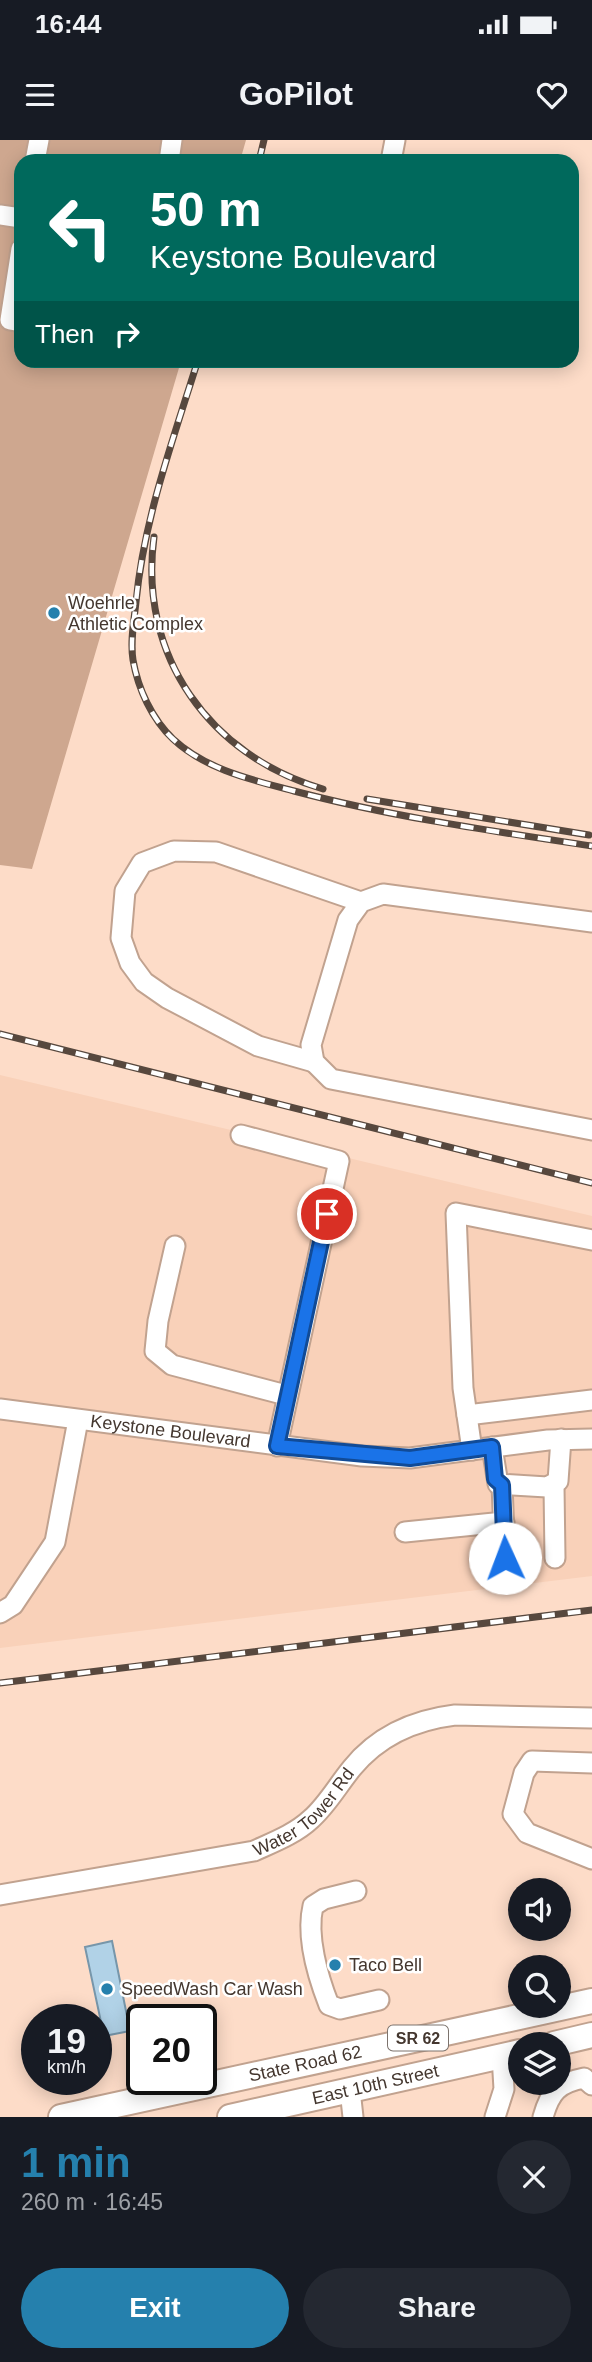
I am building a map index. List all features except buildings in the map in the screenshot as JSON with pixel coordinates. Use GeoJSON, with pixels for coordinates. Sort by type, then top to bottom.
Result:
{"type":"FeatureCollection","features":[{"type":"Feature","properties":{"kind":"main road","name":"State Road 62"},"geometry":{"type":"LineString","coordinates":[[61,2117],[592,2001]]}},
{"type":"Feature","properties":{"kind":"main road"},"geometry":{"type":"LineString","coordinates":[[571,2040],[592,2035]]}},
{"type":"Feature","properties":{"kind":"main road","name":"East 10th Street"},"geometry":{"type":"LineString","coordinates":[[230,2117],[508,2055]]}},
{"type":"Feature","properties":{"kind":"street"},"geometry":{"type":"LineString","coordinates":[[14,290],[9,320],[14,321]]}},
{"type":"Feature","properties":{"kind":"street"},"geometry":{"type":"LineString","coordinates":[[361,902],[216,852],[174,851],[142,863],[125,891],[121,938],[130,963],[144,982],[167,998],[258,1046],[314,1062],[331,1079],[592,1130]]}},
{"type":"Feature","properties":{"kind":"street"},"geometry":{"type":"LineString","coordinates":[[314,1062],[311,1045],[348,920],[361,902],[383,894],[592,922]]}},
{"type":"Feature","properties":{"kind":"street"},"geometry":{"type":"LineString","coordinates":[[241,1135],[339,1161],[277,1446]]}},
{"type":"Feature","properties":{"kind":"street"},"geometry":{"type":"LineString","coordinates":[[471,1450],[456,1213],[592,1240]]}},
{"type":"Feature","properties":{"kind":"street"},"geometry":{"type":"LineString","coordinates":[[175,1246],[158,1321],[155,1351],[172,1365],[286,1395]]}},
{"type":"Feature","properties":{"kind":"street"},"geometry":{"type":"LineString","coordinates":[[467,1415],[592,1400]]}},
{"type":"Feature","properties":{"kind":"street","name":"Keystone Boulevard"},"geometry":{"type":"LineString","coordinates":[[0,1409],[277,1446],[410,1458],[561,1439],[592,1439]]}},
{"type":"Feature","properties":{"kind":"street"},"geometry":{"type":"LineString","coordinates":[[0,1613],[13,1605],[54,1542],[78,1420]]}},
{"type":"Feature","properties":{"kind":"street"},"geometry":{"type":"LineString","coordinates":[[555,1558],[554,1486],[558,1481],[561,1439]]}},
{"type":"Feature","properties":{"kind":"street"},"geometry":{"type":"LineString","coordinates":[[492,1447],[495,1479],[502,1485],[554,1486]]}},
{"type":"Feature","properties":{"kind":"street"},"geometry":{"type":"LineString","coordinates":[[502,1485],[505,1558]]}},
{"type":"Feature","properties":{"kind":"street"},"geometry":{"type":"LineString","coordinates":[[405,1532],[504,1522]]}},
{"type":"Feature","properties":{"kind":"street","name":"Water Tower Rd"},"geometry":{"type":"LineString","coordinates":[[0,1895],[254,1851],[284,1838],[311,1819],[353,1766],[376,1744],[395,1730],[432,1717],[592,1717]]}},
{"type":"Feature","properties":{"kind":"street"},"geometry":{"type":"LineString","coordinates":[[592,1763],[532,1761],[524,1773],[513,1814],[527,1833],[592,1859]]}},
{"type":"Feature","properties":{"kind":"street"},"geometry":{"type":"LineString","coordinates":[[356,1891],[324,1899],[313,1906],[310,1920],[320,1977],[329,2005],[340,2010],[379,2000]]}},
{"type":"Feature","properties":{"kind":"street"},"geometry":{"type":"LineString","coordinates":[[495,2117],[508,2069]]}},
{"type":"Feature","properties":{"kind":"street"},"geometry":{"type":"LineString","coordinates":[[543,2117],[552,2091],[566,2081],[584,2078],[592,2085]]}},
{"type":"Feature","properties":{"kind":"street"},"geometry":{"type":"LineString","coordinates":[[350,2090],[353,2117]]}},
{"type":"Feature","properties":{"kind":"shaded area","name":"Woehrle Athletic Complex"},"geometry":{"type":"Polygon","coordinates":[[[0,140],[246,140],[242,154],[14,154],[14,368],[179,368],[32,869],[0,865],[0,140]]]}},
{"type":"Feature","properties":{"kind":"shaded area"},"geometry":{"type":"Polygon","coordinates":[[[0,1075],[592,1216],[592,1576],[0,1648],[0,1075]]]}},
{"type":"Feature","properties":{"kind":"railway"},"geometry":{"type":"LineString","coordinates":[[261,154],[264,140]]}},
{"type":"Feature","properties":{"kind":"railway"},"geometry":{"type":"LineString","coordinates":[[196,368],[153,510],[140,571],[133,631],[133,660],[138,682],[152,713],[165,731],[200,759],[262,783],[405,816],[592,846]]}},
{"type":"Feature","properties":{"kind":"railway"},"geometry":{"type":"LineString","coordinates":[[154,537],[152,581],[158,622],[171,660],[190,695],[216,726],[247,752],[283,774],[323,789]]}},
{"type":"Feature","properties":{"kind":"railway"},"geometry":{"type":"LineString","coordinates":[[367,799],[589,835]]}},
{"type":"Feature","properties":{"kind":"railway"},"geometry":{"type":"LineString","coordinates":[[0,1034],[592,1183]]}},
{"type":"Feature","properties":{"kind":"railway"},"geometry":{"type":"LineString","coordinates":[[0,1683],[592,1610]]}},
{"type":"Feature","properties":{"kind":"place","name":"Woehrle Athletic Complex"},"geometry":{"type":"Point","coordinates":[54,613]}},
{"type":"Feature","properties":{"kind":"place","name":"Taco Bell"},"geometry":{"type":"Point","coordinates":[335,1965]}},
{"type":"Feature","properties":{"kind":"place","name":"SpeedWash Car Wash"},"geometry":{"type":"Point","coordinates":[107,1989]}},
{"type":"Feature","properties":{"kind":"route"},"geometry":{"type":"LineString","coordinates":[[327,1214],[290,1374],[277,1446],[362,1456],[410,1458],[492,1447],[495,1479],[502,1485],[505,1558]]}}]}
